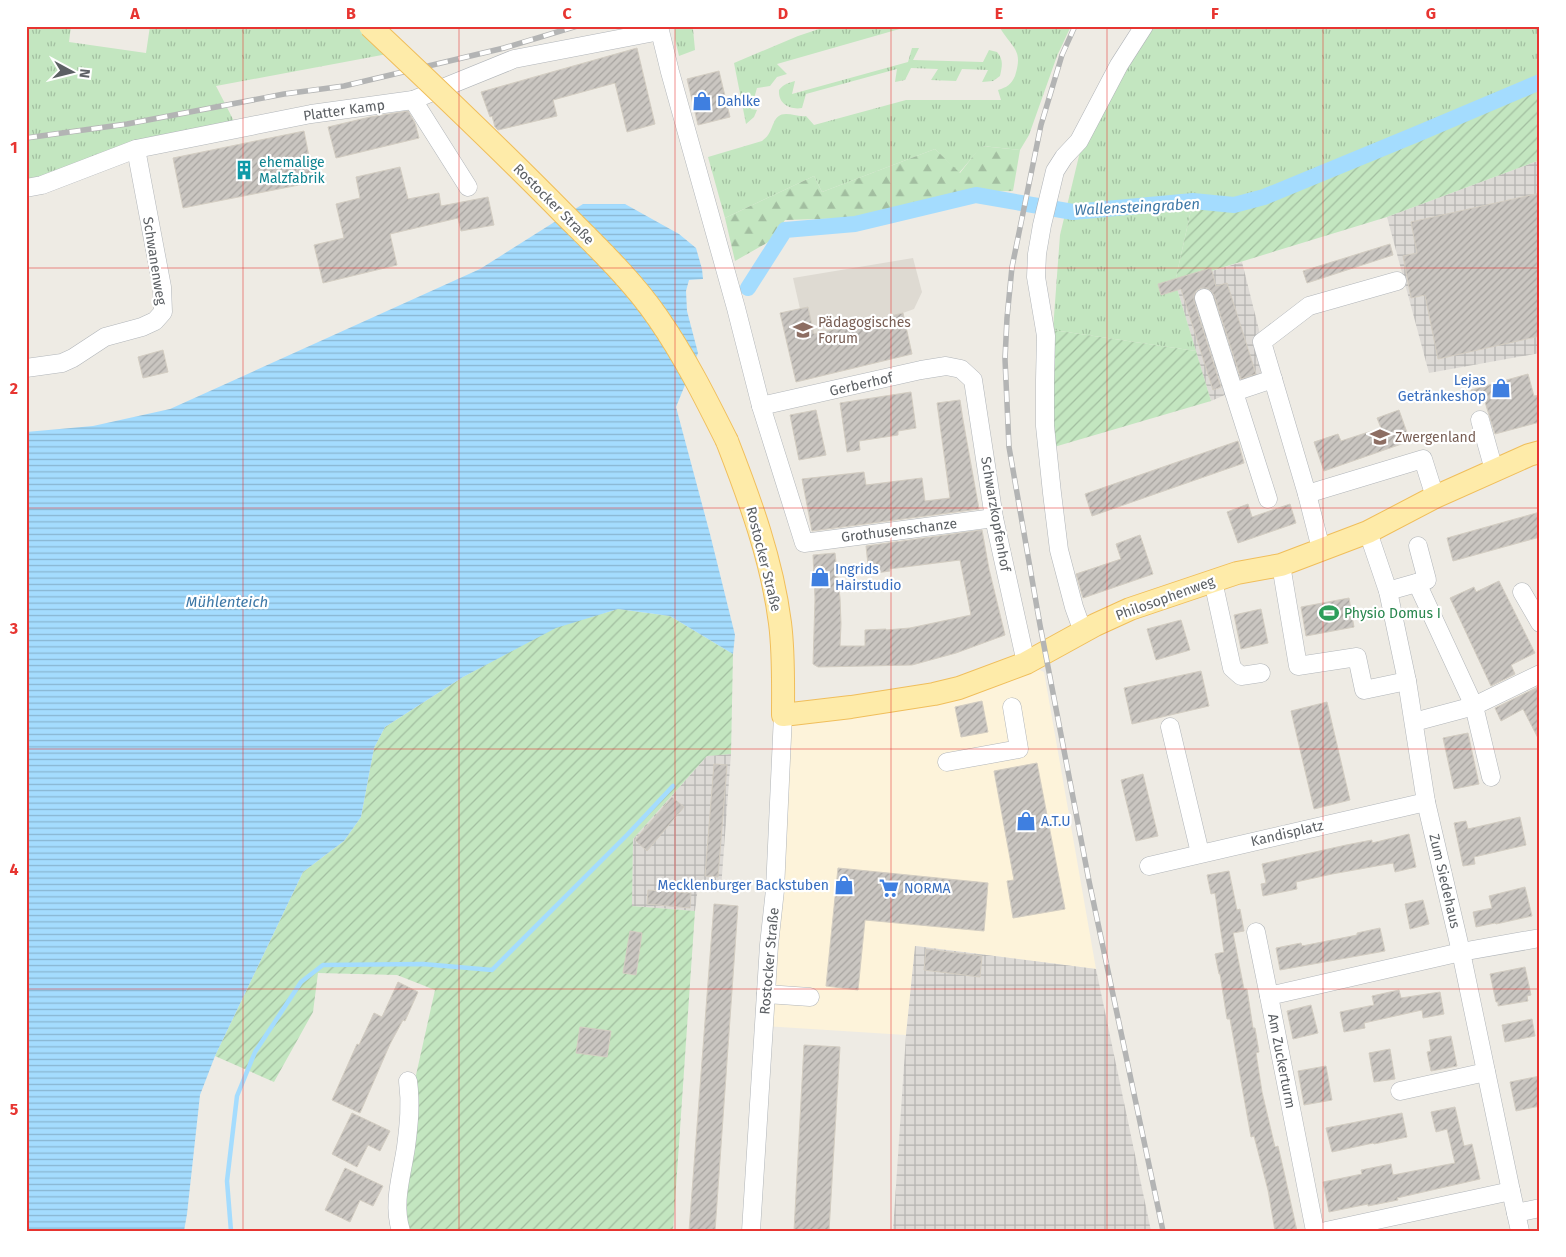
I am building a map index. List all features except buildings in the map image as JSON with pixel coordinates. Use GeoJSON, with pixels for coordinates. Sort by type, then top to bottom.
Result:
{"type":"FeatureCollection","features":[{"type":"Feature","properties":{"kind":"main road","name":"Rostocker Straße"},"geometry":{"type":"LineString","coordinates":[[370,26],[536,186],[596,247],[639,293],[683,357],[727,441],[760,533],[773,582],[780,623],[783,715]]}},
{"type":"Feature","properties":{"kind":"main road","name":"Philosophenweg"},"geometry":{"type":"LineString","coordinates":[[783,715],[843,708],[934,694],[959,688],[1026,662],[1130,609],[1237,573],[1281,565],[1368,532],[1435,497],[1529,454],[1540,452]]}},
{"type":"Feature","properties":{"kind":"street"},"geometry":{"type":"LineString","coordinates":[[1083,632],[1074,607],[1059,550],[1052,493],[1044,380],[1046,336],[1036,277],[1037,254],[1055,171],[1064,157],[1079,142],[1119,65],[1144,26]]}},
{"type":"Feature","properties":{"kind":"street","name":"Platter Kamp"},"geometry":{"type":"LineString","coordinates":[[26,188],[42,185],[136,149],[311,114],[413,100],[514,59],[660,31],[761,406]]}},
{"type":"Feature","properties":{"kind":"street"},"geometry":{"type":"LineString","coordinates":[[413,100],[468,187]]}},
{"type":"Feature","properties":{"kind":"street","name":"Schwanenweg"},"geometry":{"type":"LineString","coordinates":[[26,368],[62,363],[74,358],[105,337],[142,327],[154,321],[163,312],[162,288],[136,149]]}},
{"type":"Feature","properties":{"kind":"street"},"geometry":{"type":"LineString","coordinates":[[1321,549],[1307,494],[1262,342],[1308,306],[1397,281]]}},
{"type":"Feature","properties":{"kind":"street"},"geometry":{"type":"LineString","coordinates":[[1204,298],[1268,499]]}},
{"type":"Feature","properties":{"kind":"street","name":"Gerberhof"},"geometry":{"type":"LineString","coordinates":[[761,406],[921,370],[946,366],[961,369]]}},
{"type":"Feature","properties":{"kind":"street","name":"Schwarzkopfenhof"},"geometry":{"type":"LineString","coordinates":[[961,369],[973,380],[994,518],[1026,662]]}},
{"type":"Feature","properties":{"kind":"street"},"geometry":{"type":"LineString","coordinates":[[1234,392],[1273,379]]}},
{"type":"Feature","properties":{"kind":"street","name":"Grothusenschanze"},"geometry":{"type":"LineString","coordinates":[[761,406],[804,543],[994,518]]}},
{"type":"Feature","properties":{"kind":"street"},"geometry":{"type":"LineString","coordinates":[[1480,420],[1494,470]]}},
{"type":"Feature","properties":{"kind":"street"},"geometry":{"type":"LineString","coordinates":[[1307,494],[1423,459],[1435,497]]}},
{"type":"Feature","properties":{"kind":"street","name":"Zum Siedehaus"},"geometry":{"type":"LineString","coordinates":[[1368,532],[1388,591],[1407,681],[1426,802],[1461,952],[1520,1231]]}},
{"type":"Feature","properties":{"kind":"street"},"geometry":{"type":"LineString","coordinates":[[1388,591],[1427,580],[1418,546]]}},
{"type":"Feature","properties":{"kind":"street"},"geometry":{"type":"LineString","coordinates":[[1281,565],[1298,666],[1357,656],[1364,690],[1407,681]]}},
{"type":"Feature","properties":{"kind":"street"},"geometry":{"type":"LineString","coordinates":[[1212,581],[1232,668],[1241,676],[1262,673]]}},
{"type":"Feature","properties":{"kind":"street"},"geometry":{"type":"LineString","coordinates":[[1417,583],[1474,706],[1491,777]]}},
{"type":"Feature","properties":{"kind":"street"},"geometry":{"type":"LineString","coordinates":[[1522,592],[1540,624]]}},
{"type":"Feature","properties":{"kind":"street"},"geometry":{"type":"LineString","coordinates":[[1414,722],[1474,706],[1540,674]]}},
{"type":"Feature","properties":{"kind":"street"},"geometry":{"type":"LineString","coordinates":[[947,762],[1019,749],[1012,707]]}},
{"type":"Feature","properties":{"kind":"street","name":"Rostocker Straße"},"geometry":{"type":"LineString","coordinates":[[751,1231],[766,994],[776,880],[783,715]]}},
{"type":"Feature","properties":{"kind":"street"},"geometry":{"type":"LineString","coordinates":[[1170,727],[1200,853]]}},
{"type":"Feature","properties":{"kind":"street","name":"Kandisplatz"},"geometry":{"type":"LineString","coordinates":[[1149,866],[1426,802]]}},
{"type":"Feature","properties":{"kind":"street"},"geometry":{"type":"LineString","coordinates":[[1256,932],[1269,996]]}},
{"type":"Feature","properties":{"kind":"street","name":"Am Zuckerturm"},"geometry":{"type":"LineString","coordinates":[[1315,1231],[1269,996],[1461,952],[1540,938]]}},
{"type":"Feature","properties":{"kind":"street"},"geometry":{"type":"LineString","coordinates":[[766,994],[810,996]]}},
{"type":"Feature","properties":{"kind":"street"},"geometry":{"type":"LineString","coordinates":[[1400,1090],[1486,1072]]}},
{"type":"Feature","properties":{"kind":"street"},"geometry":{"type":"LineString","coordinates":[[400,1231],[397,1194],[406,1148],[410,1102],[408,1081]]}},
{"type":"Feature","properties":{"kind":"street"},"geometry":{"type":"LineString","coordinates":[[1326,1231],[1511,1191]]}},
{"type":"Feature","properties":{"kind":"street"},"geometry":{"type":"LineString","coordinates":[[1516,1213],[1540,1208]]}},
{"type":"Feature","properties":{"kind":"shaded area"},"geometry":{"type":"Polygon","coordinates":[[[1540,160],[1540,353],[1429,373],[1387,217],[1540,160]]]}},
{"type":"Feature","properties":{"kind":"shaded area"},"geometry":{"type":"Polygon","coordinates":[[[913,258],[922,292],[914,309],[831,330],[817,347],[808,307],[800,309],[793,278],[913,258]]]}},
{"type":"Feature","properties":{"kind":"shaded area"},"geometry":{"type":"Polygon","coordinates":[[[1242,262],[1273,379],[1234,391],[1211,401],[1175,282],[1242,262]]]}},
{"type":"Feature","properties":{"kind":"shaded area"},"geometry":{"type":"Polygon","coordinates":[[[1026,663],[1044,672],[1096,969],[916,946],[906,1035],[764,1026],[783,715],[819,711],[1026,663]]]}},
{"type":"Feature","properties":{"kind":"shaded area"},"geometry":{"type":"Polygon","coordinates":[[[731,754],[721,889],[698,887],[695,911],[632,906],[633,839],[707,756],[731,754]]]}},
{"type":"Feature","properties":{"kind":"shaded area"},"geometry":{"type":"Polygon","coordinates":[[[915,946],[1096,969],[1151,1231],[893,1231],[906,1035],[915,946]]]}},
{"type":"Feature","properties":{"kind":"green space"},"geometry":{"type":"Polygon","coordinates":[[[26,26],[71,26],[69,42],[146,53],[150,26],[370,26],[398,52],[216,86],[238,129],[26,188],[26,26]]]}},
{"type":"Feature","properties":{"kind":"green space"},"geometry":{"type":"Polygon","coordinates":[[[675,26],[704,26],[693,29],[695,50],[679,56],[675,39],[675,26]]]}},
{"type":"Feature","properties":{"kind":"green space"},"geometry":{"type":"Polygon","coordinates":[[[828,26],[910,26],[777,64],[787,74],[777,77],[770,86],[757,88],[751,109],[757,110],[754,117],[746,124],[734,63],[798,36],[828,26]]]}},
{"type":"Feature","properties":{"kind":"green space"},"geometry":{"type":"Polygon","coordinates":[[[999,26],[1071,26],[1057,56],[1029,135],[1020,150],[982,146],[959,173],[935,149],[822,192],[814,176],[725,218],[708,157],[762,141],[768,136],[779,116],[789,114],[806,116],[814,125],[906,100],[1001,100],[998,90],[1012,82],[1018,59],[1015,49],[999,26]]]}},
{"type":"Feature","properties":{"kind":"green space"},"geometry":{"type":"Polygon","coordinates":[[[1135,26],[1540,26],[1540,82],[1264,197],[1234,205],[1193,201],[1175,282],[1196,351],[1053,330],[1060,235],[1084,135],[1135,26]]]}},
{"type":"Feature","properties":{"kind":"green space"},"geometry":{"type":"Polygon","coordinates":[[[912,48],[919,48],[913,60],[983,62],[989,50],[997,52],[1002,61],[1000,76],[993,81],[982,82],[988,70],[962,69],[956,81],[931,80],[938,69],[911,68],[905,80],[895,82],[897,69],[806,94],[802,108],[789,107],[780,99],[779,90],[788,83],[795,81],[792,94],[908,62],[912,48]]]}},
{"type":"Feature","properties":{"kind":"green space"},"geometry":{"type":"Polygon","coordinates":[[[1540,82],[1540,160],[1387,217],[1175,282],[1193,201],[1234,205],[1264,197],[1540,82]]]}},
{"type":"Feature","properties":{"kind":"green space"},"geometry":{"type":"Polygon","coordinates":[[[981,146],[1020,150],[1013,191],[970,192],[852,218],[785,220],[772,240],[735,261],[725,218],[814,176],[822,192],[935,149],[960,173],[981,146]]]}},
{"type":"Feature","properties":{"kind":"green space"},"geometry":{"type":"Polygon","coordinates":[[[1053,330],[1196,351],[1211,401],[1054,447],[1051,392],[1053,330]]]}},
{"type":"Feature","properties":{"kind":"green space"},"geometry":{"type":"Polygon","coordinates":[[[618,609],[670,616],[733,654],[731,754],[707,756],[633,839],[632,906],[695,911],[673,1231],[401,1231],[410,1102],[435,990],[397,975],[318,973],[313,1012],[274,1082],[215,1056],[303,872],[344,841],[361,817],[374,748],[385,727],[463,677],[556,627],[618,609]]]}},
{"type":"Feature","properties":{"kind":"water","name":"Mühlenteich"},"geometry":{"type":"Polygon","coordinates":[[[583,204],[625,204],[679,234],[696,248],[703,279],[689,280],[686,291],[687,311],[698,353],[676,407],[735,635],[733,654],[670,616],[618,609],[556,628],[463,677],[385,727],[374,748],[361,817],[344,841],[303,872],[215,1056],[200,1095],[184,1231],[26,1231],[26,432],[93,426],[170,409],[480,269],[583,204]]]}},
{"type":"Feature","properties":{"kind":"waterway","name":"Wallensteingraben"},"geometry":{"type":"LineString","coordinates":[[748,288],[785,230],[855,224],[976,195],[1073,212],[1193,201],[1234,205],[1264,197],[1540,82]]}},
{"type":"Feature","properties":{"kind":"waterway"},"geometry":{"type":"LineString","coordinates":[[231,1231],[227,1181],[237,1096],[255,1052],[301,982],[323,965],[423,964],[492,970],[627,835],[673,786]]}},
{"type":"Feature","properties":{"kind":"railway"},"geometry":{"type":"LineString","coordinates":[[26,138],[127,124],[284,94],[344,86],[504,48],[577,26]]}},
{"type":"Feature","properties":{"kind":"railway"},"geometry":{"type":"LineString","coordinates":[[1075,26],[1062,55],[1041,125],[1012,267],[1005,359],[1009,447],[1040,625],[1089,881],[1163,1231]]}},
{"type":"Feature","properties":{"kind":"place","name":"Dahlke"},"geometry":{"type":"Point","coordinates":[702,101]}},
{"type":"Feature","properties":{"kind":"place","name":"ehemalige Malzfabrik"},"geometry":{"type":"Point","coordinates":[244,170]}},
{"type":"Feature","properties":{"kind":"place","name":"Pädagogisches Forum"},"geometry":{"type":"Point","coordinates":[803,330]}},
{"type":"Feature","properties":{"kind":"place","name":"Lejas Getränkeshop"},"geometry":{"type":"Point","coordinates":[1501,388]}},
{"type":"Feature","properties":{"kind":"place","name":"Zwergenland"},"geometry":{"type":"Point","coordinates":[1380,437]}},
{"type":"Feature","properties":{"kind":"place","name":"Ingrids Hairstudio"},"geometry":{"type":"Point","coordinates":[820,577]}},
{"type":"Feature","properties":{"kind":"place","name":"Physio Domus I"},"geometry":{"type":"Point","coordinates":[1329,613]}},
{"type":"Feature","properties":{"kind":"place","name":"A.T.U"},"geometry":{"type":"Point","coordinates":[1026,821]}},
{"type":"Feature","properties":{"kind":"place","name":"Mecklenburger Backstuben"},"geometry":{"type":"Point","coordinates":[844,885]}},
{"type":"Feature","properties":{"kind":"place","name":"NORMA"},"geometry":{"type":"Point","coordinates":[889,888]}}]}
